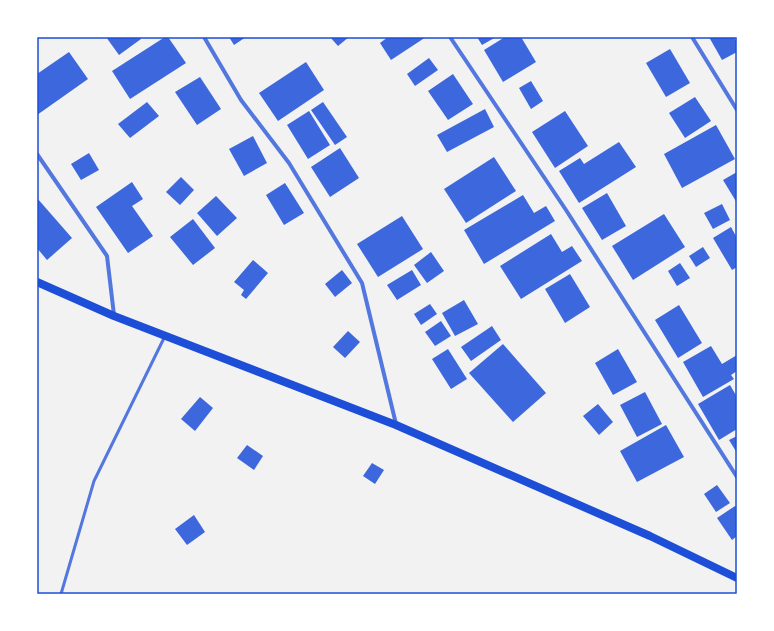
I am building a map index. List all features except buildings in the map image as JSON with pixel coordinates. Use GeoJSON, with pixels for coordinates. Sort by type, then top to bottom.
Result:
{"type":"FeatureCollection","features":[{"type":"Feature","properties":{"kind":"main road"},"geometry":{"type":"LineString","coordinates":[[37,282],[114,316],[396,424],[650,536],[737,578]]}},
{"type":"Feature","properties":{"kind":"street"},"geometry":{"type":"LineString","coordinates":[[204,37],[241,100],[289,163],[362,283],[396,424]]}},
{"type":"Feature","properties":{"kind":"street"},"geometry":{"type":"LineString","coordinates":[[450,37],[566,210],[737,477]]}},
{"type":"Feature","properties":{"kind":"street"},"geometry":{"type":"LineString","coordinates":[[692,37],[737,110]]}},
{"type":"Feature","properties":{"kind":"street"},"geometry":{"type":"LineString","coordinates":[[37,154],[107,256],[114,316]]}},
{"type":"Feature","properties":{"kind":"lane"},"geometry":{"type":"LineString","coordinates":[[61,594],[94,481],[165,336]]}}]}
